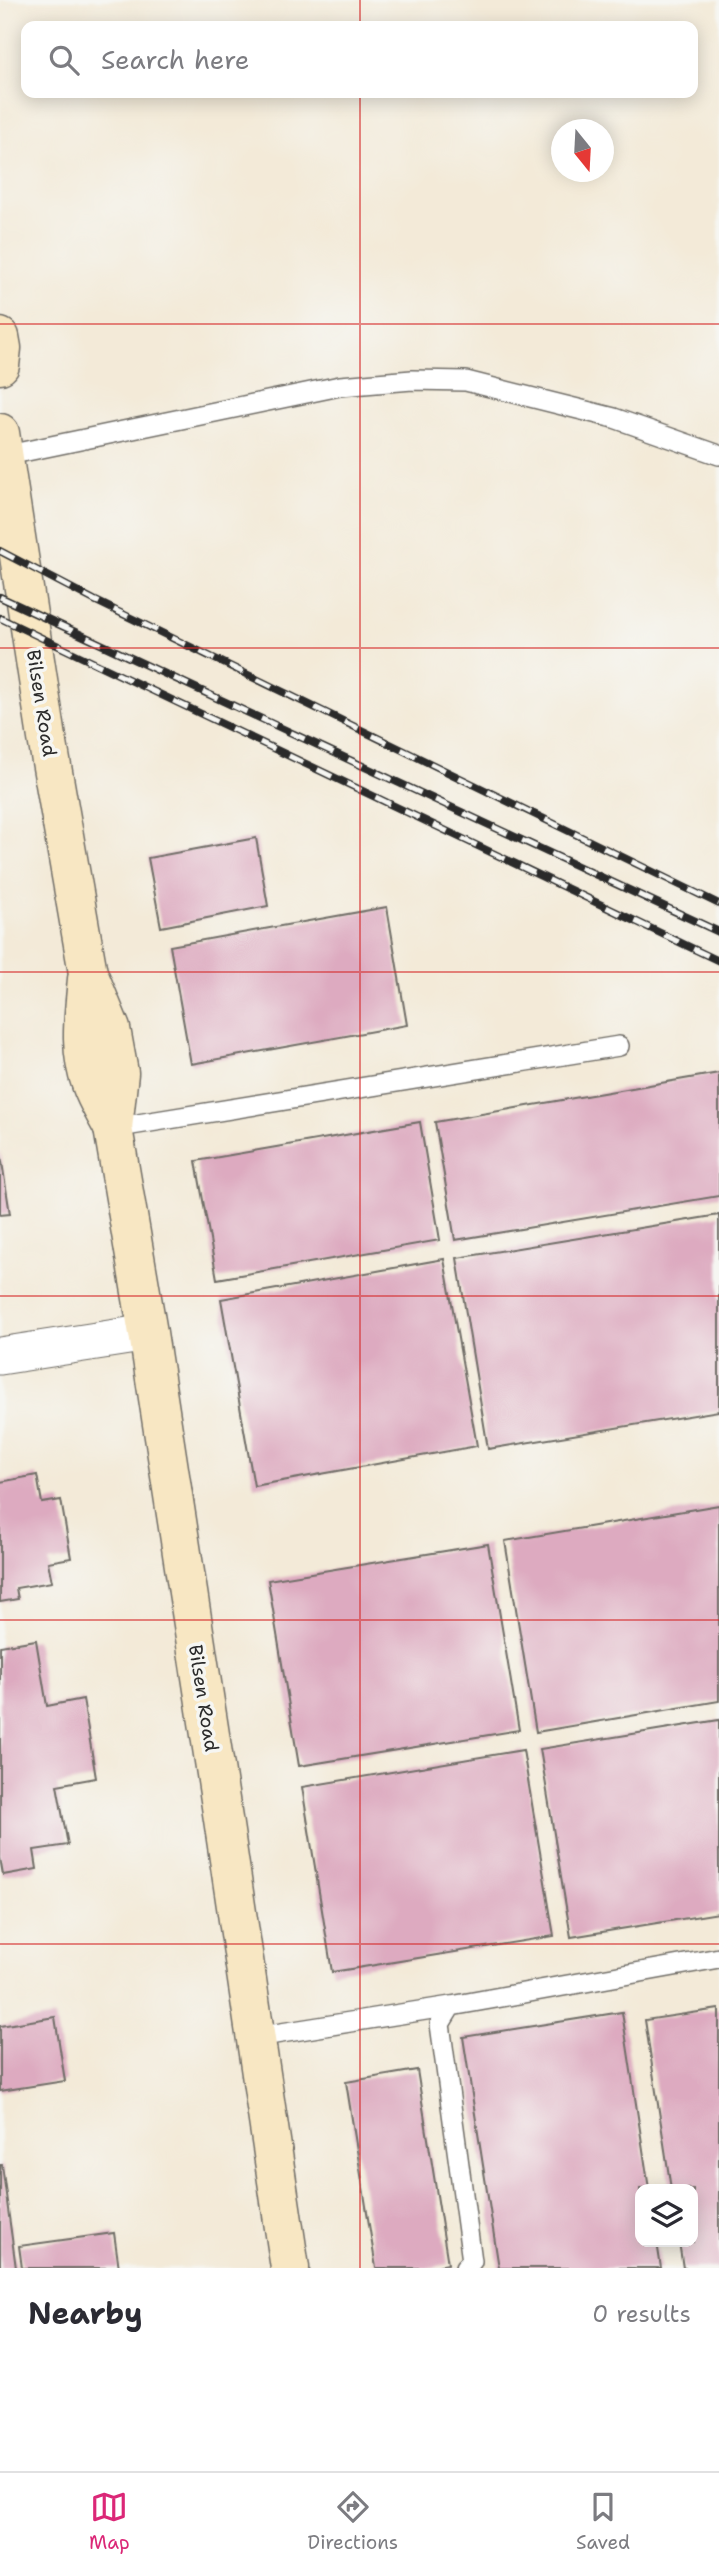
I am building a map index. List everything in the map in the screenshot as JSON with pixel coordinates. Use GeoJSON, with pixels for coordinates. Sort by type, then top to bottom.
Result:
{"type":"FeatureCollection","features":[{"type":"Feature","properties":{"kind":"street"},"geometry":{"type":"LineString","coordinates":[[0,337],[0,365]]}},
{"type":"Feature","properties":{"kind":"street","name":"Bilsen Road"},"geometry":{"type":"LineString","coordinates":[[2,444],[47,738],[88,973],[111,1029],[119,1073],[113,1128],[148,1333],[290,2268]]}},
{"type":"Feature","properties":{"kind":"street"},"geometry":{"type":"LineString","coordinates":[[0,1356],[148,1333]]}},
{"type":"Feature","properties":{"kind":"lane"},"geometry":{"type":"LineString","coordinates":[[2,444],[340,386],[412,380],[466,381],[614,418],[719,455]]}},
{"type":"Feature","properties":{"kind":"lane"},"geometry":{"type":"LineString","coordinates":[[113,1128],[619,1046]]}},
{"type":"Feature","properties":{"kind":"lane"},"geometry":{"type":"LineString","coordinates":[[256,2037],[451,2006],[719,1958]]}},
{"type":"Feature","properties":{"kind":"lane"},"geometry":{"type":"LineString","coordinates":[[451,2006],[440,2024],[472,2261],[465,2268]]}},
{"type":"Feature","properties":{"kind":"building"},"geometry":{"type":"Polygon","coordinates":[[[256,838],[268,906],[161,927],[148,858],[256,838]]]}},
{"type":"Feature","properties":{"kind":"building"},"geometry":{"type":"Polygon","coordinates":[[[387,907],[407,1025],[191,1064],[170,946],[387,907]]]}},
{"type":"Feature","properties":{"kind":"building"},"geometry":{"type":"Polygon","coordinates":[[[719,1073],[719,1196],[455,1240],[435,1122],[719,1073]]]}},
{"type":"Feature","properties":{"kind":"building"},"geometry":{"type":"Polygon","coordinates":[[[420,1122],[440,1240],[217,1279],[196,1161],[420,1122]]]}},
{"type":"Feature","properties":{"kind":"building"},"geometry":{"type":"Polygon","coordinates":[[[0,1149],[10,1214],[0,1215],[0,1149]]]}},
{"type":"Feature","properties":{"kind":"building"},"geometry":{"type":"Polygon","coordinates":[[[719,1215],[719,1411],[488,1449],[457,1258],[719,1215]]]}},
{"type":"Feature","properties":{"kind":"building"},"geometry":{"type":"Polygon","coordinates":[[[444,1259],[477,1446],[254,1486],[221,1299],[444,1259]]]}},
{"type":"Feature","properties":{"kind":"building"},"geometry":{"type":"Polygon","coordinates":[[[37,1475],[42,1503],[61,1500],[71,1558],[48,1562],[52,1582],[16,1588],[18,1599],[0,1602],[0,1482],[37,1475]]]}},
{"type":"Feature","properties":{"kind":"building"},"geometry":{"type":"Polygon","coordinates":[[[719,1505],[719,1701],[536,1732],[505,1541],[719,1505]]]}},
{"type":"Feature","properties":{"kind":"building"},"geometry":{"type":"Polygon","coordinates":[[[488,1544],[519,1730],[299,1766],[268,1580],[488,1544]]]}},
{"type":"Feature","properties":{"kind":"building"},"geometry":{"type":"Polygon","coordinates":[[[36,1640],[47,1706],[83,1699],[96,1778],[57,1785],[68,1845],[34,1850],[37,1869],[3,1875],[0,1858],[0,1646],[36,1640]]]}},
{"type":"Feature","properties":{"kind":"building"},"geometry":{"type":"Polygon","coordinates":[[[719,1720],[719,1913],[571,1937],[540,1749],[719,1720]]]}},
{"type":"Feature","properties":{"kind":"building"},"geometry":{"type":"Polygon","coordinates":[[[523,1750],[554,1936],[332,1972],[302,1787],[523,1750]]]}},
{"type":"Feature","properties":{"kind":"building"},"geometry":{"type":"Polygon","coordinates":[[[719,2009],[719,2268],[683,2268],[680,2247],[698,2247],[698,2184],[670,2184],[645,2020],[719,2009]]]}},
{"type":"Feature","properties":{"kind":"building"},"geometry":{"type":"Polygon","coordinates":[[[622,2012],[648,2184],[635,2184],[635,2247],[658,2247],[661,2268],[499,2268],[463,2037],[622,2012]]]}},
{"type":"Feature","properties":{"kind":"building"},"geometry":{"type":"Polygon","coordinates":[[[55,2017],[65,2081],[0,2091],[0,2026],[55,2017]]]}},
{"type":"Feature","properties":{"kind":"building"},"geometry":{"type":"Polygon","coordinates":[[[417,2070],[448,2264],[427,2268],[376,2268],[346,2082],[417,2070]]]}},
{"type":"Feature","properties":{"kind":"building"},"geometry":{"type":"Polygon","coordinates":[[[2,2165],[16,2268],[0,2268],[2,2165]]]}},
{"type":"Feature","properties":{"kind":"building"},"geometry":{"type":"Polygon","coordinates":[[[114,2233],[119,2268],[22,2268],[19,2246],[114,2233]]]}},
{"type":"Feature","properties":{"kind":"railway"},"geometry":{"type":"LineString","coordinates":[[0,551],[94,600],[719,904]]}},
{"type":"Feature","properties":{"kind":"railway"},"geometry":{"type":"LineString","coordinates":[[0,597],[719,932]]}},
{"type":"Feature","properties":{"kind":"railway"},"geometry":{"type":"LineString","coordinates":[[0,618],[719,961]]}}]}
